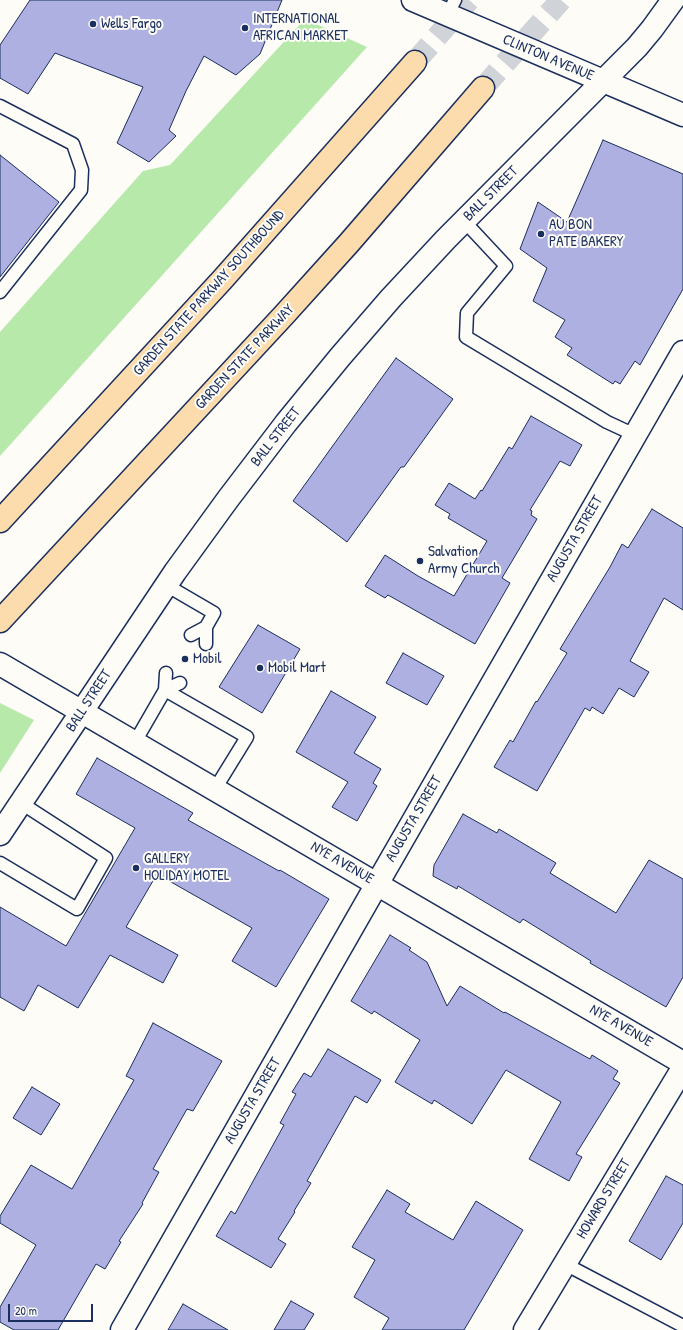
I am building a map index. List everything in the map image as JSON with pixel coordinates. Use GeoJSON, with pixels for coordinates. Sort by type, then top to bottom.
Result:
{"type":"FeatureCollection","features":[{"type":"Feature","properties":{"kind":"highway","name":"GARDEN STATE PARKWAY SOUTHBOUND"},"geometry":{"type":"LineString","coordinates":[[0,521],[206,297],[415,62]]}},
{"type":"Feature","properties":{"kind":"highway","name":"GARDEN STATE PARKWAY"},"geometry":{"type":"LineString","coordinates":[[0,621],[349,243],[483,88]]}},
{"type":"Feature","properties":{"kind":"street","name":"CLINTON AVENUE"},"geometry":{"type":"LineString","coordinates":[[413,0],[451,7],[604,82],[683,115]]}},
{"type":"Feature","properties":{"kind":"street","name":"BALL STREET"},"geometry":{"type":"LineString","coordinates":[[0,834],[166,585],[228,499],[314,388],[386,304],[464,221],[604,82],[652,30],[673,0]]}},
{"type":"Feature","properties":{"kind":"street","name":"AUGUSTA STREET"},"geometry":{"type":"LineString","coordinates":[[122,1330],[635,435],[680,365]]}},
{"type":"Feature","properties":{"kind":"street","name":"NYE AVENUE"},"geometry":{"type":"LineString","coordinates":[[0,664],[683,1062]]}},
{"type":"Feature","properties":{"kind":"street","name":"HOWARD STREET"},"geometry":{"type":"LineString","coordinates":[[525,1330],[683,1068]]}},
{"type":"Feature","properties":{"kind":"lane"},"geometry":{"type":"LineString","coordinates":[[0,106],[73,144],[82,170],[81,190],[0,292]]}},
{"type":"Feature","properties":{"kind":"lane"},"geometry":{"type":"LineString","coordinates":[[464,221],[506,266],[467,313],[466,337],[607,422],[635,435]]}},
{"type":"Feature","properties":{"kind":"lane"},"geometry":{"type":"LineString","coordinates":[[166,585],[214,613],[206,627],[206,644]]}},
{"type":"Feature","properties":{"kind":"lane"},"geometry":{"type":"LineString","coordinates":[[191,635],[206,627]]}},
{"type":"Feature","properties":{"kind":"lane"},"geometry":{"type":"LineString","coordinates":[[135,742],[165,690],[166,673]]}},
{"type":"Feature","properties":{"kind":"lane"},"geometry":{"type":"LineString","coordinates":[[165,690],[180,683]]}},
{"type":"Feature","properties":{"kind":"lane"},"geometry":{"type":"LineString","coordinates":[[165,690],[248,737],[215,789]]}},
{"type":"Feature","properties":{"kind":"lane"},"geometry":{"type":"LineString","coordinates":[[0,863],[77,909],[106,858],[21,803]]}},
{"type":"Feature","properties":{"kind":"lane"},"geometry":{"type":"LineString","coordinates":[[565,1264],[683,1326]]}},
{"type":"Feature","properties":{"kind":"green space"},"geometry":{"type":"Polygon","coordinates":[[[305,19],[367,47],[0,456],[0,332],[143,171],[170,165],[305,19]]]}},
{"type":"Feature","properties":{"kind":"green space"},"geometry":{"type":"Polygon","coordinates":[[[0,703],[34,720],[0,773],[0,703]]]}},
{"type":"Feature","properties":{"kind":"building"},"geometry":{"type":"Polygon","coordinates":[[[30,0],[282,0],[260,54],[236,75],[204,56],[186,91],[169,130],[176,136],[149,162],[117,143],[143,87],[55,53],[28,94],[0,78],[0,45],[30,0]]]}},
{"type":"Feature","properties":{"kind":"building"},"geometry":{"type":"Polygon","coordinates":[[[603,140],[683,174],[683,289],[640,365],[635,361],[620,384],[615,381],[613,384],[567,355],[572,348],[555,337],[565,320],[533,301],[547,268],[520,249],[538,202],[567,222],[603,140]]]}},
{"type":"Feature","properties":{"kind":"building"},"geometry":{"type":"Polygon","coordinates":[[[0,155],[59,202],[0,277],[0,155]]]}},
{"type":"Feature","properties":{"kind":"building"},"geometry":{"type":"Polygon","coordinates":[[[396,358],[453,399],[404,467],[401,467],[347,542],[293,501],[396,358]]]}},
{"type":"Feature","properties":{"kind":"building"},"geometry":{"type":"Polygon","coordinates":[[[531,416],[582,445],[570,466],[560,461],[530,510],[532,511],[531,515],[537,519],[502,578],[510,583],[475,644],[388,595],[385,598],[365,586],[385,555],[454,596],[487,541],[448,518],[450,514],[435,505],[449,483],[475,499],[481,490],[482,491],[509,447],[512,449],[531,416]]]}},
{"type":"Feature","properties":{"kind":"building"},"geometry":{"type":"Polygon","coordinates":[[[652,509],[683,528],[683,610],[664,598],[630,661],[649,672],[634,697],[619,688],[603,714],[592,707],[590,711],[585,708],[537,791],[494,767],[510,740],[513,742],[536,701],[537,702],[567,653],[560,649],[610,567],[622,544],[628,548],[652,509]]]}},
{"type":"Feature","properties":{"kind":"building","name":"Mobil Mart"},"geometry":{"type":"Polygon","coordinates":[[[258,625],[300,649],[262,713],[219,687],[258,625]]]}},
{"type":"Feature","properties":{"kind":"building"},"geometry":{"type":"Polygon","coordinates":[[[403,653],[444,676],[427,705],[386,683],[403,653]]]}},
{"type":"Feature","properties":{"kind":"building"},"geometry":{"type":"Polygon","coordinates":[[[331,691],[376,717],[354,753],[381,769],[373,783],[377,786],[357,821],[332,807],[348,782],[296,752],[331,691]]]}},
{"type":"Feature","properties":{"kind":"building"},"geometry":{"type":"Polygon","coordinates":[[[97,758],[193,813],[188,820],[279,871],[280,870],[329,899],[276,987],[232,961],[252,928],[157,874],[126,927],[178,955],[163,983],[110,955],[78,1008],[38,985],[24,1011],[0,997],[0,907],[66,946],[135,828],[76,794],[97,758]]]}},
{"type":"Feature","properties":{"kind":"building"},"geometry":{"type":"Polygon","coordinates":[[[463,814],[497,833],[499,829],[556,863],[550,873],[616,913],[649,860],[683,879],[683,977],[666,1007],[590,963],[591,961],[523,919],[520,923],[458,886],[457,889],[433,876],[434,865],[463,814]]]}},
{"type":"Feature","properties":{"kind":"building"},"geometry":{"type":"Polygon","coordinates":[[[390,935],[411,948],[409,950],[427,962],[447,1006],[460,986],[504,1013],[505,1012],[590,1059],[592,1055],[618,1071],[613,1079],[620,1083],[576,1154],[582,1157],[569,1181],[529,1159],[561,1102],[506,1070],[472,1124],[434,1100],[432,1104],[395,1082],[420,1040],[374,1011],[372,1014],[351,1001],[390,935]]]}},
{"type":"Feature","properties":{"kind":"building"},"geometry":{"type":"Polygon","coordinates":[[[153,1023],[222,1061],[193,1111],[187,1109],[153,1169],[159,1172],[142,1203],[143,1204],[119,1241],[121,1242],[105,1269],[96,1264],[58,1330],[14,1330],[0,1322],[0,1307],[36,1245],[0,1223],[0,1216],[31,1165],[72,1189],[134,1080],[126,1076],[153,1023]]]}},
{"type":"Feature","properties":{"kind":"building"},"geometry":{"type":"Polygon","coordinates":[[[328,1049],[381,1080],[367,1103],[355,1096],[307,1181],[311,1183],[278,1239],[286,1244],[271,1268],[216,1236],[231,1211],[235,1214],[284,1125],[280,1123],[296,1094],[292,1092],[304,1073],[311,1077],[328,1049]]]}},
{"type":"Feature","properties":{"kind":"building"},"geometry":{"type":"Polygon","coordinates":[[[32,1087],[60,1104],[41,1135],[13,1118],[32,1087]]]}},
{"type":"Feature","properties":{"kind":"building"},"geometry":{"type":"Polygon","coordinates":[[[666,1176],[683,1185],[683,1223],[661,1260],[629,1241],[666,1176]]]}},
{"type":"Feature","properties":{"kind":"building"},"geometry":{"type":"Polygon","coordinates":[[[387,1190],[410,1204],[405,1212],[453,1240],[476,1201],[523,1230],[464,1330],[382,1330],[389,1318],[354,1297],[375,1260],[352,1247],[387,1190]]]}},
{"type":"Feature","properties":{"kind":"building"},"geometry":{"type":"Polygon","coordinates":[[[291,1301],[314,1314],[304,1330],[274,1330],[291,1301]]]}},
{"type":"Feature","properties":{"kind":"building"},"geometry":{"type":"Polygon","coordinates":[[[183,1304],[228,1330],[168,1330],[183,1304]]]}},
{"type":"Feature","properties":{"kind":"tunnel"},"geometry":{"type":"LineString","coordinates":[[415,62],[469,0]]}},
{"type":"Feature","properties":{"kind":"tunnel"},"geometry":{"type":"LineString","coordinates":[[483,88],[561,0]]}},
{"type":"Feature","properties":{"kind":"place","name":"Wells Fargo"},"geometry":{"type":"Point","coordinates":[93,24]}},
{"type":"Feature","properties":{"kind":"place","name":"INTERNATIONAL AFRICAN MARKET"},"geometry":{"type":"Point","coordinates":[245,28]}},
{"type":"Feature","properties":{"kind":"place","name":"AU BON PATE BAKERY"},"geometry":{"type":"Point","coordinates":[541,234]}},
{"type":"Feature","properties":{"kind":"place","name":"Salvation Army Church"},"geometry":{"type":"Point","coordinates":[420,561]}},
{"type":"Feature","properties":{"kind":"place","name":"Mobil"},"geometry":{"type":"Point","coordinates":[185,659]}},
{"type":"Feature","properties":{"kind":"place","name":"Mobil Mart"},"geometry":{"type":"Point","coordinates":[260,668]}},
{"type":"Feature","properties":{"kind":"place","name":"GALLERY HOLIDAY MOTEL"},"geometry":{"type":"Point","coordinates":[136,868]}}]}
